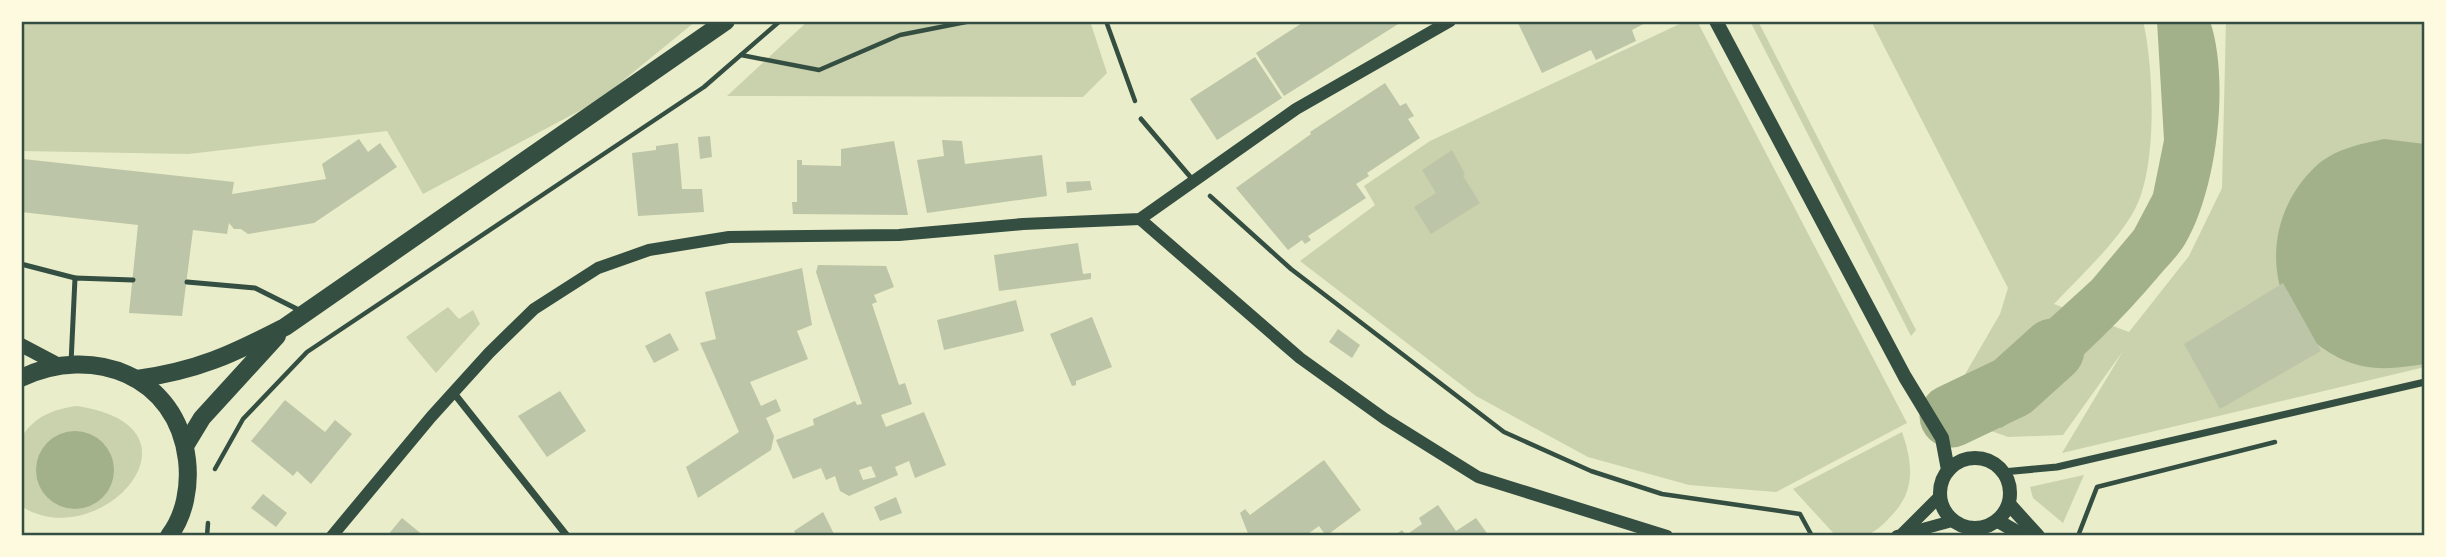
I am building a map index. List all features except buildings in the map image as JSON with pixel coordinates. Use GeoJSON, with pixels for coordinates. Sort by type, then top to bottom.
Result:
{"type":"FeatureCollection","features":[{"type":"Feature","properties":{"kind":"main road"},"geometry":{"type":"LineString","coordinates":[[137,379],[175,374],[214,363],[285,327],[726,21]]}},
{"type":"Feature","properties":{"kind":"main road"},"geometry":{"type":"LineString","coordinates":[[1716,21],[1905,377],[1942,438],[1964,459]]}},
{"type":"Feature","properties":{"kind":"main road"},"geometry":{"type":"LineString","coordinates":[[186,446],[202,418],[285,327]]}},
{"type":"Feature","properties":{"kind":"main road"},"geometry":{"type":"LineString","coordinates":[[21,345],[64,364]]}},
{"type":"Feature","properties":{"kind":"main road"},"geometry":{"type":"LineString","coordinates":[[21,378],[64,364],[105,366],[137,379],[159,397],[176,420],[186,446],[189,475],[184,504],[173,534]]}},
{"type":"Feature","properties":{"kind":"main road"},"geometry":{"type":"LineString","coordinates":[[1942,438],[1948,470]]}},
{"type":"Feature","properties":{"kind":"main road"},"geometry":{"type":"LineString","coordinates":[[1964,459],[1986,459],[2003,472],[2011,493],[2009,504],[1998,521],[1980,529],[1970,529],[1952,521],[1939,497],[1942,478],[1948,470],[1964,459]]}},
{"type":"Feature","properties":{"kind":"main road"},"geometry":{"type":"LineString","coordinates":[[2009,504],[2038,536]]}},
{"type":"Feature","properties":{"kind":"main road"},"geometry":{"type":"LineString","coordinates":[[1998,521],[2024,536]]}},
{"type":"Feature","properties":{"kind":"street"},"geometry":{"type":"LineString","coordinates":[[332,536],[453,392],[534,309],[598,268],[649,250],[729,237],[899,235],[1023,224],[1140,219],[1296,109],[1450,21]]}},
{"type":"Feature","properties":{"kind":"street"},"geometry":{"type":"LineString","coordinates":[[1140,219],[1300,358],[1385,419],[1478,477],[1667,536]]}},
{"type":"Feature","properties":{"kind":"street"},"geometry":{"type":"LineString","coordinates":[[2003,472],[2057,467],[2425,382]]}},
{"type":"Feature","properties":{"kind":"street"},"geometry":{"type":"LineString","coordinates":[[453,392],[567,536]]}},
{"type":"Feature","properties":{"kind":"street"},"geometry":{"type":"LineString","coordinates":[[1900,535],[1939,497]]}},
{"type":"Feature","properties":{"kind":"street"},"geometry":{"type":"LineString","coordinates":[[1900,535],[1952,521]]}},
{"type":"Feature","properties":{"kind":"lane"},"geometry":{"type":"LineString","coordinates":[[1141,119],[1194,181]]}},
{"type":"Feature","properties":{"kind":"lane"},"geometry":{"type":"LineString","coordinates":[[21,264],[75,278],[133,280]]}},
{"type":"Feature","properties":{"kind":"lane"},"geometry":{"type":"LineString","coordinates":[[64,364],[75,278]]}},
{"type":"Feature","properties":{"kind":"lane"},"geometry":{"type":"LineString","coordinates":[[187,282],[255,288],[306,313]]}},
{"type":"Feature","properties":{"kind":"path"},"geometry":{"type":"LineString","coordinates":[[214,470],[243,419],[307,352],[704,87],[780,21]]}},
{"type":"Feature","properties":{"kind":"path"},"geometry":{"type":"LineString","coordinates":[[741,55],[819,70],[900,35],[971,21]]}},
{"type":"Feature","properties":{"kind":"path"},"geometry":{"type":"LineString","coordinates":[[1106,21],[1141,119]]}},
{"type":"Feature","properties":{"kind":"path"},"geometry":{"type":"LineString","coordinates":[[1194,181],[1291,270],[1504,432],[1591,471],[1662,494],[1800,514],[1812,536]]}},
{"type":"Feature","properties":{"kind":"path"},"geometry":{"type":"LineString","coordinates":[[2078,536],[2097,487],[2281,440]]}},
{"type":"Feature","properties":{"kind":"path"},"geometry":{"type":"LineString","coordinates":[[206,536],[210,510]]}},
{"type":"Feature","properties":{"kind":"shaded area"},"geometry":{"type":"Polygon","coordinates":[[[21,21],[696,21],[598,101],[423,194],[387,131],[188,154],[21,151],[21,21]]]}},
{"type":"Feature","properties":{"kind":"shaded area"},"geometry":{"type":"Polygon","coordinates":[[[808,21],[1090,21],[1107,73],[1083,97],[727,96],[808,21]]]}},
{"type":"Feature","properties":{"kind":"shaded area"},"geometry":{"type":"Polygon","coordinates":[[[1686,21],[1697,21],[1907,423],[1776,492],[1689,485],[1588,457],[1476,396],[1300,261],[1375,205],[1364,186],[1430,141],[1686,21]]]}},
{"type":"Feature","properties":{"kind":"shaded area"},"geometry":{"type":"Polygon","coordinates":[[[1750,21],[1758,21],[1916,330],[1911,336],[1750,21]]]}},
{"type":"Feature","properties":{"kind":"shaded area"},"geometry":{"type":"Polygon","coordinates":[[[1871,21],[2143,21],[2150,64],[2152,118],[2142,193],[2134,211],[2117,236],[2054,304],[2129,332],[2189,256],[2222,188],[2226,21],[2425,21],[2425,367],[2062,453],[2123,351],[2063,435],[2008,437],[1963,421],[1953,395],[2000,314],[2008,288],[1871,21]]]}},
{"type":"Feature","properties":{"kind":"shaded area"},"geometry":{"type":"Polygon","coordinates":[[[2157,21],[2210,21],[2216,45],[2219,73],[2217,134],[2205,195],[2196,221],[2179,253],[2130,308],[2087,352],[2001,428],[1975,387],[2092,280],[2134,230],[2153,194],[2164,140],[2157,21]]]}},
{"type":"Feature","properties":{"kind":"shaded area"},"geometry":{"type":"Polygon","coordinates":[[[2384,139],[2425,144],[2425,364],[2386,368],[2366,367],[2346,361],[2319,345],[2298,324],[2285,300],[2277,273],[2277,245],[2283,217],[2295,191],[2322,161],[2357,145],[2384,139]]]}},
{"type":"Feature","properties":{"kind":"shaded area"},"geometry":{"type":"Polygon","coordinates":[[[448,307],[459,319],[473,310],[480,324],[436,373],[406,337],[448,307]]]}},
{"type":"Feature","properties":{"kind":"shaded area"},"geometry":{"type":"Polygon","coordinates":[[[77,406],[118,418],[138,438],[141,460],[131,483],[110,502],[82,515],[52,517],[21,506],[21,438],[32,424],[45,415],[77,406]]]}},
{"type":"Feature","properties":{"kind":"shaded area"},"geometry":{"type":"Polygon","coordinates":[[[75,431],[90,434],[107,448],[114,470],[111,485],[97,502],[75,509],[60,506],[43,492],[36,470],[39,455],[53,438],[75,431]]]}},
{"type":"Feature","properties":{"kind":"shaded area"},"geometry":{"type":"Polygon","coordinates":[[[1902,432],[1910,466],[1904,498],[1881,526],[1868,535],[1836,536],[1793,489],[1902,432]]]}},
{"type":"Feature","properties":{"kind":"shaded area"},"geometry":{"type":"Polygon","coordinates":[[[2084,475],[2063,523],[2033,498],[2030,487],[2084,475]]]}},
{"type":"Feature","properties":{"kind":"waterway"},"geometry":{"type":"LineString","coordinates":[[1951,416],[2012,387],[2053,350]]}}]}
